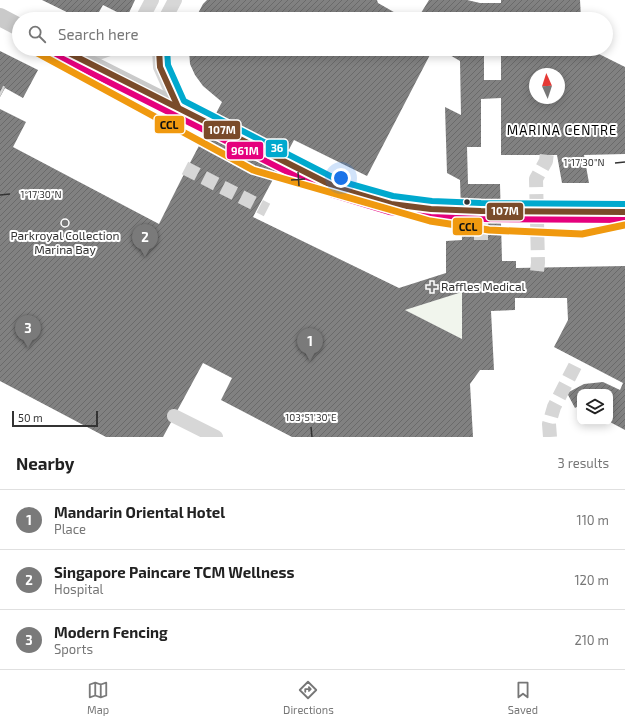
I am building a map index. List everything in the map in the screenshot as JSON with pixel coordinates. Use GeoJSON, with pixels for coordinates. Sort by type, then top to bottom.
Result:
{"type":"FeatureCollection","features":[{"type":"Feature","properties":{"kind":"main road"},"geometry":{"type":"LineString","coordinates":[[75,56],[210,124]]}},
{"type":"Feature","properties":{"kind":"main road"},"geometry":{"type":"LineString","coordinates":[[283,160],[337,188],[391,204],[431,209],[461,210]]}},
{"type":"Feature","properties":{"kind":"main road"},"geometry":{"type":"LineString","coordinates":[[500,211],[625,212]]}},
{"type":"Feature","properties":{"kind":"street"},"geometry":{"type":"LineString","coordinates":[[146,12],[152,0]]}},
{"type":"Feature","properties":{"kind":"street"},"geometry":{"type":"LineString","coordinates":[[169,12],[175,0]]}},
{"type":"Feature","properties":{"kind":"street"},"geometry":{"type":"LineString","coordinates":[[81,59],[90,56]]}},
{"type":"Feature","properties":{"kind":"street"},"geometry":{"type":"LineString","coordinates":[[159,56],[160,67],[178,107]]}},
{"type":"Feature","properties":{"kind":"street"},"geometry":{"type":"LineString","coordinates":[[174,416],[216,437]]}},
{"type":"Feature","properties":{"kind":"shaded area"},"geometry":{"type":"Polygon","coordinates":[[[462,292],[462,339],[405,310],[462,292]]]}},
{"type":"Feature","properties":{"kind":"building"},"geometry":{"type":"Polygon","coordinates":[[[42,0],[135,0],[129,12],[117,12],[103,5],[99,12],[67,12],[42,0]]]}},
{"type":"Feature","properties":{"kind":"building"},"geometry":{"type":"Polygon","coordinates":[[[207,0],[377,0],[378,3],[394,12],[199,12],[207,0]]]}},
{"type":"Feature","properties":{"kind":"building"},"geometry":{"type":"Polygon","coordinates":[[[429,0],[467,0],[480,3],[501,3],[501,0],[580,0],[581,12],[422,12],[429,0]]]}},
{"type":"Feature","properties":{"kind":"building"},"geometry":{"type":"Polygon","coordinates":[[[0,51],[38,70],[23,98],[5,88],[0,97],[0,51]]]}},
{"type":"Feature","properties":{"kind":"building"},"geometry":{"type":"Polygon","coordinates":[[[189,56],[429,56],[367,176],[294,140],[253,217],[399,288],[446,273],[446,241],[462,240],[460,180],[447,173],[445,107],[461,115],[460,61],[452,56],[484,56],[484,80],[501,80],[501,56],[603,56],[625,67],[625,154],[584,155],[589,183],[562,183],[557,155],[501,155],[501,98],[481,99],[481,147],[467,147],[468,184],[500,184],[502,261],[516,261],[516,268],[625,266],[625,430],[613,424],[613,389],[577,389],[577,407],[575,408],[567,393],[584,384],[603,382],[620,390],[623,383],[554,347],[568,320],[567,298],[515,298],[515,310],[491,311],[494,370],[480,370],[470,384],[473,437],[292,437],[221,400],[232,378],[203,363],[163,437],[106,437],[0,381],[0,109],[26,122],[13,147],[159,224],[222,102],[203,86],[195,75],[190,64],[189,56]],[[462,292],[405,310],[462,339],[462,292]]]}},
{"type":"Feature","properties":{"kind":"tunnel"},"geometry":{"type":"LineString","coordinates":[[210,124],[283,161]]}},
{"type":"Feature","properties":{"kind":"tunnel"},"geometry":{"type":"LineString","coordinates":[[537,271],[536,179],[546,161],[547,152]]}},
{"type":"Feature","properties":{"kind":"tunnel"},"geometry":{"type":"LineString","coordinates":[[185,168],[267,210]]}},
{"type":"Feature","properties":{"kind":"tunnel"},"geometry":{"type":"LineString","coordinates":[[461,210],[500,211]]}},
{"type":"Feature","properties":{"kind":"tunnel"},"geometry":{"type":"LineString","coordinates":[[481,211],[481,240]]}},
{"type":"Feature","properties":{"kind":"tunnel"},"geometry":{"type":"LineString","coordinates":[[550,437],[549,424],[554,407],[578,360]]}},
{"type":"Feature","properties":{"kind":"transit line","name":"CCL"},"geometry":{"type":"LineString","coordinates":[[43,56],[253,170],[430,221],[489,230],[582,234],[625,225]]}},
{"type":"Feature","properties":{"kind":"transit line","name":"961M"},"geometry":{"type":"LineString","coordinates":[[57,56],[333,195],[389,212],[431,217],[481,219],[625,220]]}},
{"type":"Feature","properties":{"kind":"transit line","name":"107M"},"geometry":{"type":"LineString","coordinates":[[75,56],[337,188],[391,204],[431,209],[481,211],[625,212]]}},
{"type":"Feature","properties":{"kind":"transit line","name":"107M"},"geometry":{"type":"LineString","coordinates":[[159,56],[160,67],[178,107]]}},
{"type":"Feature","properties":{"kind":"transit line","name":"36"},"geometry":{"type":"LineString","coordinates":[[167,56],[168,65],[184,101],[340,181],[393,196],[432,201],[481,203],[625,204]]}},
{"type":"Feature","properties":{"kind":"place","name":"Parkroyal Collection Marina Bay"},"geometry":{"type":"Point","coordinates":[65,223]}},
{"type":"Feature","properties":{"kind":"place","name":"Singapore Paincare TCM Wellness"},"geometry":{"type":"Point","coordinates":[145,257]}},
{"type":"Feature","properties":{"kind":"place","name":"Raffles Medical"},"geometry":{"type":"Point","coordinates":[432,287]}},
{"type":"Feature","properties":{"kind":"place","name":"Modern Fencing"},"geometry":{"type":"Point","coordinates":[28,348]}},
{"type":"Feature","properties":{"kind":"place","name":"Mandarin Oriental Hotel"},"geometry":{"type":"Point","coordinates":[310,361]}},
{"type":"Feature","properties":{"kind":"district","name":"MARINA CENTRE"},"geometry":{"type":"Point","coordinates":[562,130]}}]}
